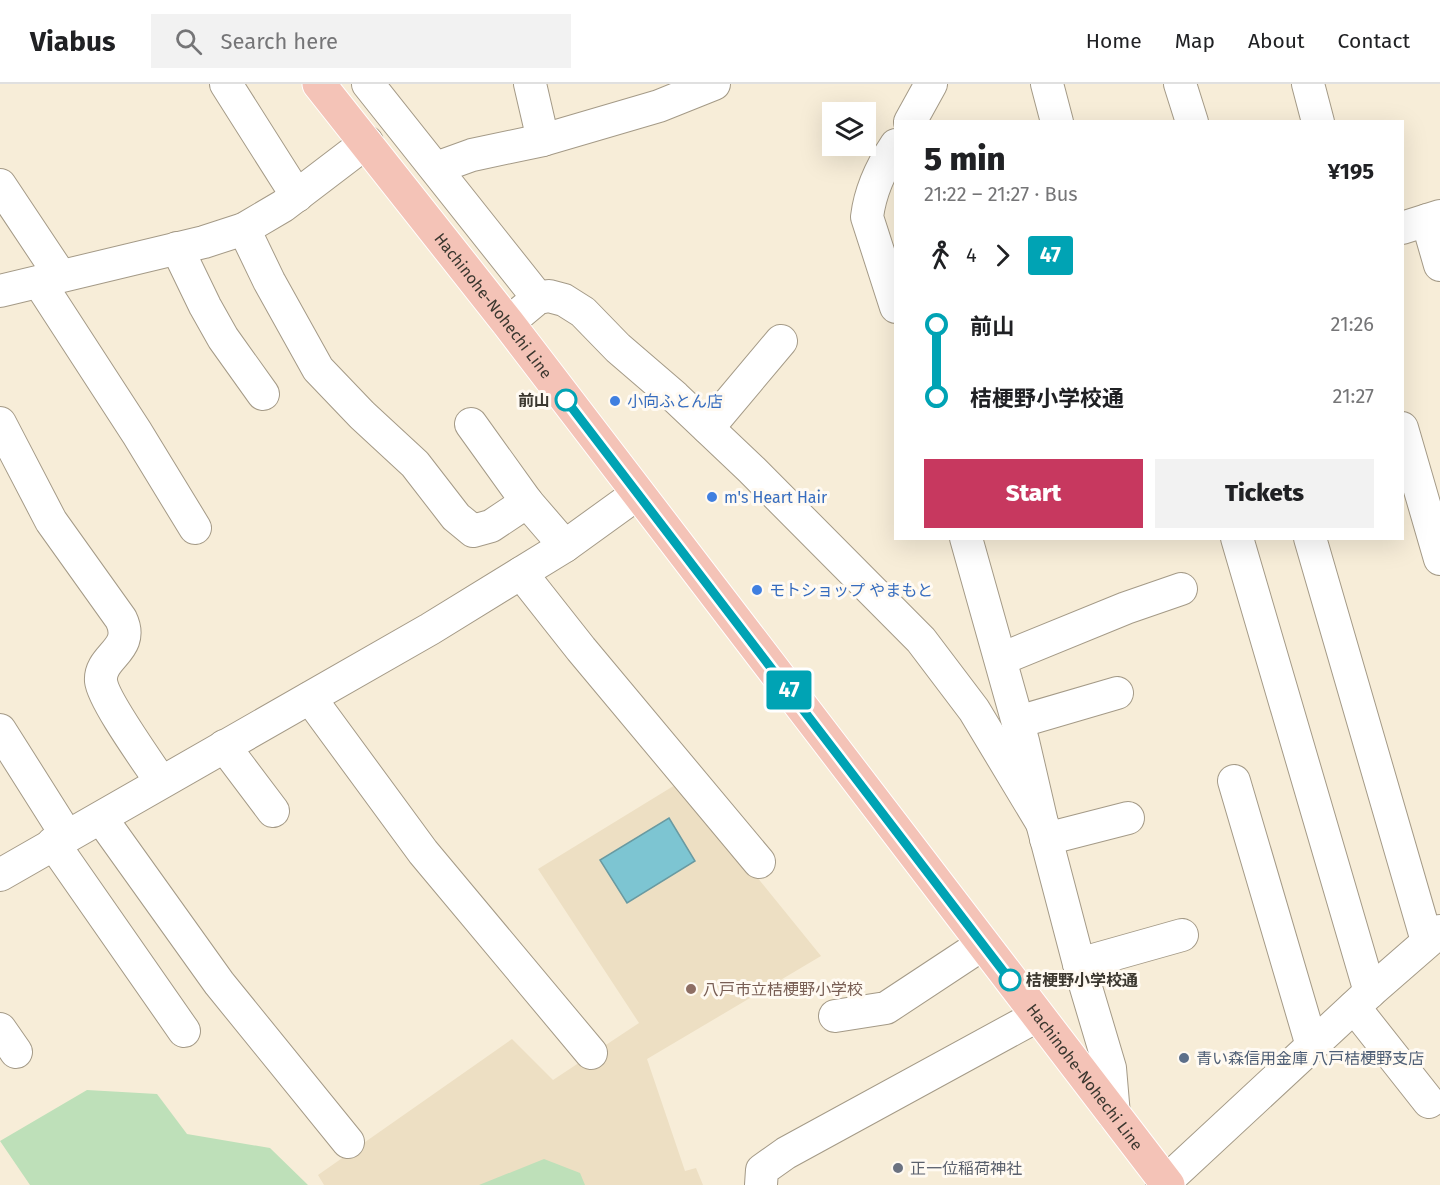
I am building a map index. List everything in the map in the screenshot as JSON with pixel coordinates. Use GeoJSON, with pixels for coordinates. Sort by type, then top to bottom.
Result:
{"type":"FeatureCollection","features":[{"type":"Feature","properties":{"kind":"main road","name":"Hachinohe-Nohechi Line"},"geometry":{"type":"LineString","coordinates":[[319,84],[367,142],[508,324],[1166,1184]]}},
{"type":"Feature","properties":{"kind":"street"},"geometry":{"type":"LineString","coordinates":[[226,84],[297,196]]}},
{"type":"Feature","properties":{"kind":"street"},"geometry":{"type":"LineString","coordinates":[[368,84],[538,298]]}},
{"type":"Feature","properties":{"kind":"street"},"geometry":{"type":"LineString","coordinates":[[530,84],[543,140]]}},
{"type":"Feature","properties":{"kind":"street"},"geometry":{"type":"LineString","coordinates":[[436,168],[472,155],[543,140],[659,106],[714,84]]}},
{"type":"Feature","properties":{"kind":"street"},"geometry":{"type":"LineString","coordinates":[[911,120],[931,84]]}},
{"type":"Feature","properties":{"kind":"street"},"geometry":{"type":"LineString","coordinates":[[1047,84],[1056,120]]}},
{"type":"Feature","properties":{"kind":"street"},"geometry":{"type":"LineString","coordinates":[[1180,84],[1191,120]]}},
{"type":"Feature","properties":{"kind":"street"},"geometry":{"type":"LineString","coordinates":[[1308,84],[1317,120]]}},
{"type":"Feature","properties":{"kind":"street"},"geometry":{"type":"LineString","coordinates":[[2,287],[49,279],[204,242],[244,229],[283,206],[367,142]]}},
{"type":"Feature","properties":{"kind":"street"},"geometry":{"type":"LineString","coordinates":[[894,148],[871,196],[867,217],[894,301]]}},
{"type":"Feature","properties":{"kind":"street"},"geometry":{"type":"LineString","coordinates":[[0,185],[49,279],[137,433],[195,528]]}},
{"type":"Feature","properties":{"kind":"street"},"geometry":{"type":"LineString","coordinates":[[1423,221],[1440,265]]}},
{"type":"Feature","properties":{"kind":"street"},"geometry":{"type":"LineString","coordinates":[[244,229],[268,281],[318,369],[362,416],[415,464],[456,517],[473,531],[490,526],[527,502]]}},
{"type":"Feature","properties":{"kind":"street"},"geometry":{"type":"LineString","coordinates":[[177,248],[223,338],[263,394]]}},
{"type":"Feature","properties":{"kind":"street"},"geometry":{"type":"LineString","coordinates":[[508,324],[538,298],[549,296],[564,300],[583,312],[618,348],[675,397],[761,478],[921,640],[974,710],[1044,831]]}},
{"type":"Feature","properties":{"kind":"street"},"geometry":{"type":"LineString","coordinates":[[708,428],[781,341]]}},
{"type":"Feature","properties":{"kind":"street"},"geometry":{"type":"LineString","coordinates":[[0,423],[51,521],[121,619],[126,630],[124,641],[101,674],[101,684],[109,701],[161,782]]}},
{"type":"Feature","properties":{"kind":"street"},"geometry":{"type":"LineString","coordinates":[[471,424],[527,502],[565,546]]}},
{"type":"Feature","properties":{"kind":"street"},"geometry":{"type":"LineString","coordinates":[[1404,435],[1440,559]]}},
{"type":"Feature","properties":{"kind":"street"},"geometry":{"type":"LineString","coordinates":[[3,867],[100,818],[430,629],[565,546],[637,494]]}},
{"type":"Feature","properties":{"kind":"street"},"geometry":{"type":"LineString","coordinates":[[967,540],[1018,722],[1079,964],[1110,1068],[1114,1115]]}},
{"type":"Feature","properties":{"kind":"street"},"geometry":{"type":"LineString","coordinates":[[1238,540],[1362,999],[1429,1102]]}},
{"type":"Feature","properties":{"kind":"street"},"geometry":{"type":"LineString","coordinates":[[1166,1184],[1362,999],[1434,937],[1311,540]]}},
{"type":"Feature","properties":{"kind":"street"},"geometry":{"type":"LineString","coordinates":[[521,573],[581,649],[759,862]]}},
{"type":"Feature","properties":{"kind":"street"},"geometry":{"type":"LineString","coordinates":[[1001,659],[1126,608],[1181,589]]}},
{"type":"Feature","properties":{"kind":"street"},"geometry":{"type":"LineString","coordinates":[[1018,722],[1117,693]]}},
{"type":"Feature","properties":{"kind":"street"},"geometry":{"type":"LineString","coordinates":[[310,698],[423,852],[591,1053]]}},
{"type":"Feature","properties":{"kind":"street"},"geometry":{"type":"LineString","coordinates":[[0,730],[60,840],[184,1031]]}},
{"type":"Feature","properties":{"kind":"street"},"geometry":{"type":"LineString","coordinates":[[224,746],[273,811]]}},
{"type":"Feature","properties":{"kind":"street"},"geometry":{"type":"LineString","coordinates":[[1234,781],[1312,1046]]}},
{"type":"Feature","properties":{"kind":"street"},"geometry":{"type":"LineString","coordinates":[[100,818],[219,983],[348,1142]]}},
{"type":"Feature","properties":{"kind":"street"},"geometry":{"type":"LineString","coordinates":[[1044,831],[1128,818]]}},
{"type":"Feature","properties":{"kind":"street"},"geometry":{"type":"LineString","coordinates":[[1079,964],[1182,935]]}},
{"type":"Feature","properties":{"kind":"street"},"geometry":{"type":"LineString","coordinates":[[835,1016],[886,1008],[983,944]]}},
{"type":"Feature","properties":{"kind":"street"},"geometry":{"type":"LineString","coordinates":[[761,1185],[762,1170],[786,1153],[1037,1016]]}},
{"type":"Feature","properties":{"kind":"shaded area","name":"八戸市立桔梗野小学校"},"geometry":{"type":"Polygon","coordinates":[[[680,782],[821,956],[647,1059],[685,1171],[696,1168],[703,1185],[324,1185],[318,1175],[512,1039],[553,1080],[639,1023],[538,869],[680,782]]]}},
{"type":"Feature","properties":{"kind":"green space"},"geometry":{"type":"Polygon","coordinates":[[[87,1090],[157,1094],[187,1134],[270,1148],[308,1185],[30,1185],[0,1141],[87,1090]]]}},
{"type":"Feature","properties":{"kind":"green space"},"geometry":{"type":"Polygon","coordinates":[[[544,1159],[580,1173],[585,1185],[479,1185],[544,1159]]]}},
{"type":"Feature","properties":{"kind":"water"},"geometry":{"type":"Polygon","coordinates":[[[669,818],[695,861],[627,903],[600,860],[669,818]]]}},
{"type":"Feature","properties":{"kind":"bus line","name":"47"},"geometry":{"type":"LineString","coordinates":[[566,400],[1010,980]]}},
{"type":"Feature","properties":{"kind":"place","name":"前山"},"geometry":{"type":"Point","coordinates":[566,400]}},
{"type":"Feature","properties":{"kind":"place","name":"小向ふとん店"},"geometry":{"type":"Point","coordinates":[615,401]}},
{"type":"Feature","properties":{"kind":"place","name":"m's Heart Hair"},"geometry":{"type":"Point","coordinates":[712,497]}},
{"type":"Feature","properties":{"kind":"place","name":"モトショップ やまもと"},"geometry":{"type":"Point","coordinates":[757,590]}},
{"type":"Feature","properties":{"kind":"place","name":"桔梗野小学校通"},"geometry":{"type":"Point","coordinates":[1010,980]}},
{"type":"Feature","properties":{"kind":"place","name":"八戸市立桔梗野小学校"},"geometry":{"type":"Point","coordinates":[691,989]}},
{"type":"Feature","properties":{"kind":"place","name":"青い森信用金庫 八戸桔梗野支店"},"geometry":{"type":"Point","coordinates":[1184,1058]}},
{"type":"Feature","properties":{"kind":"place","name":"正一位稲荷神社"},"geometry":{"type":"Point","coordinates":[898,1168]}}]}
